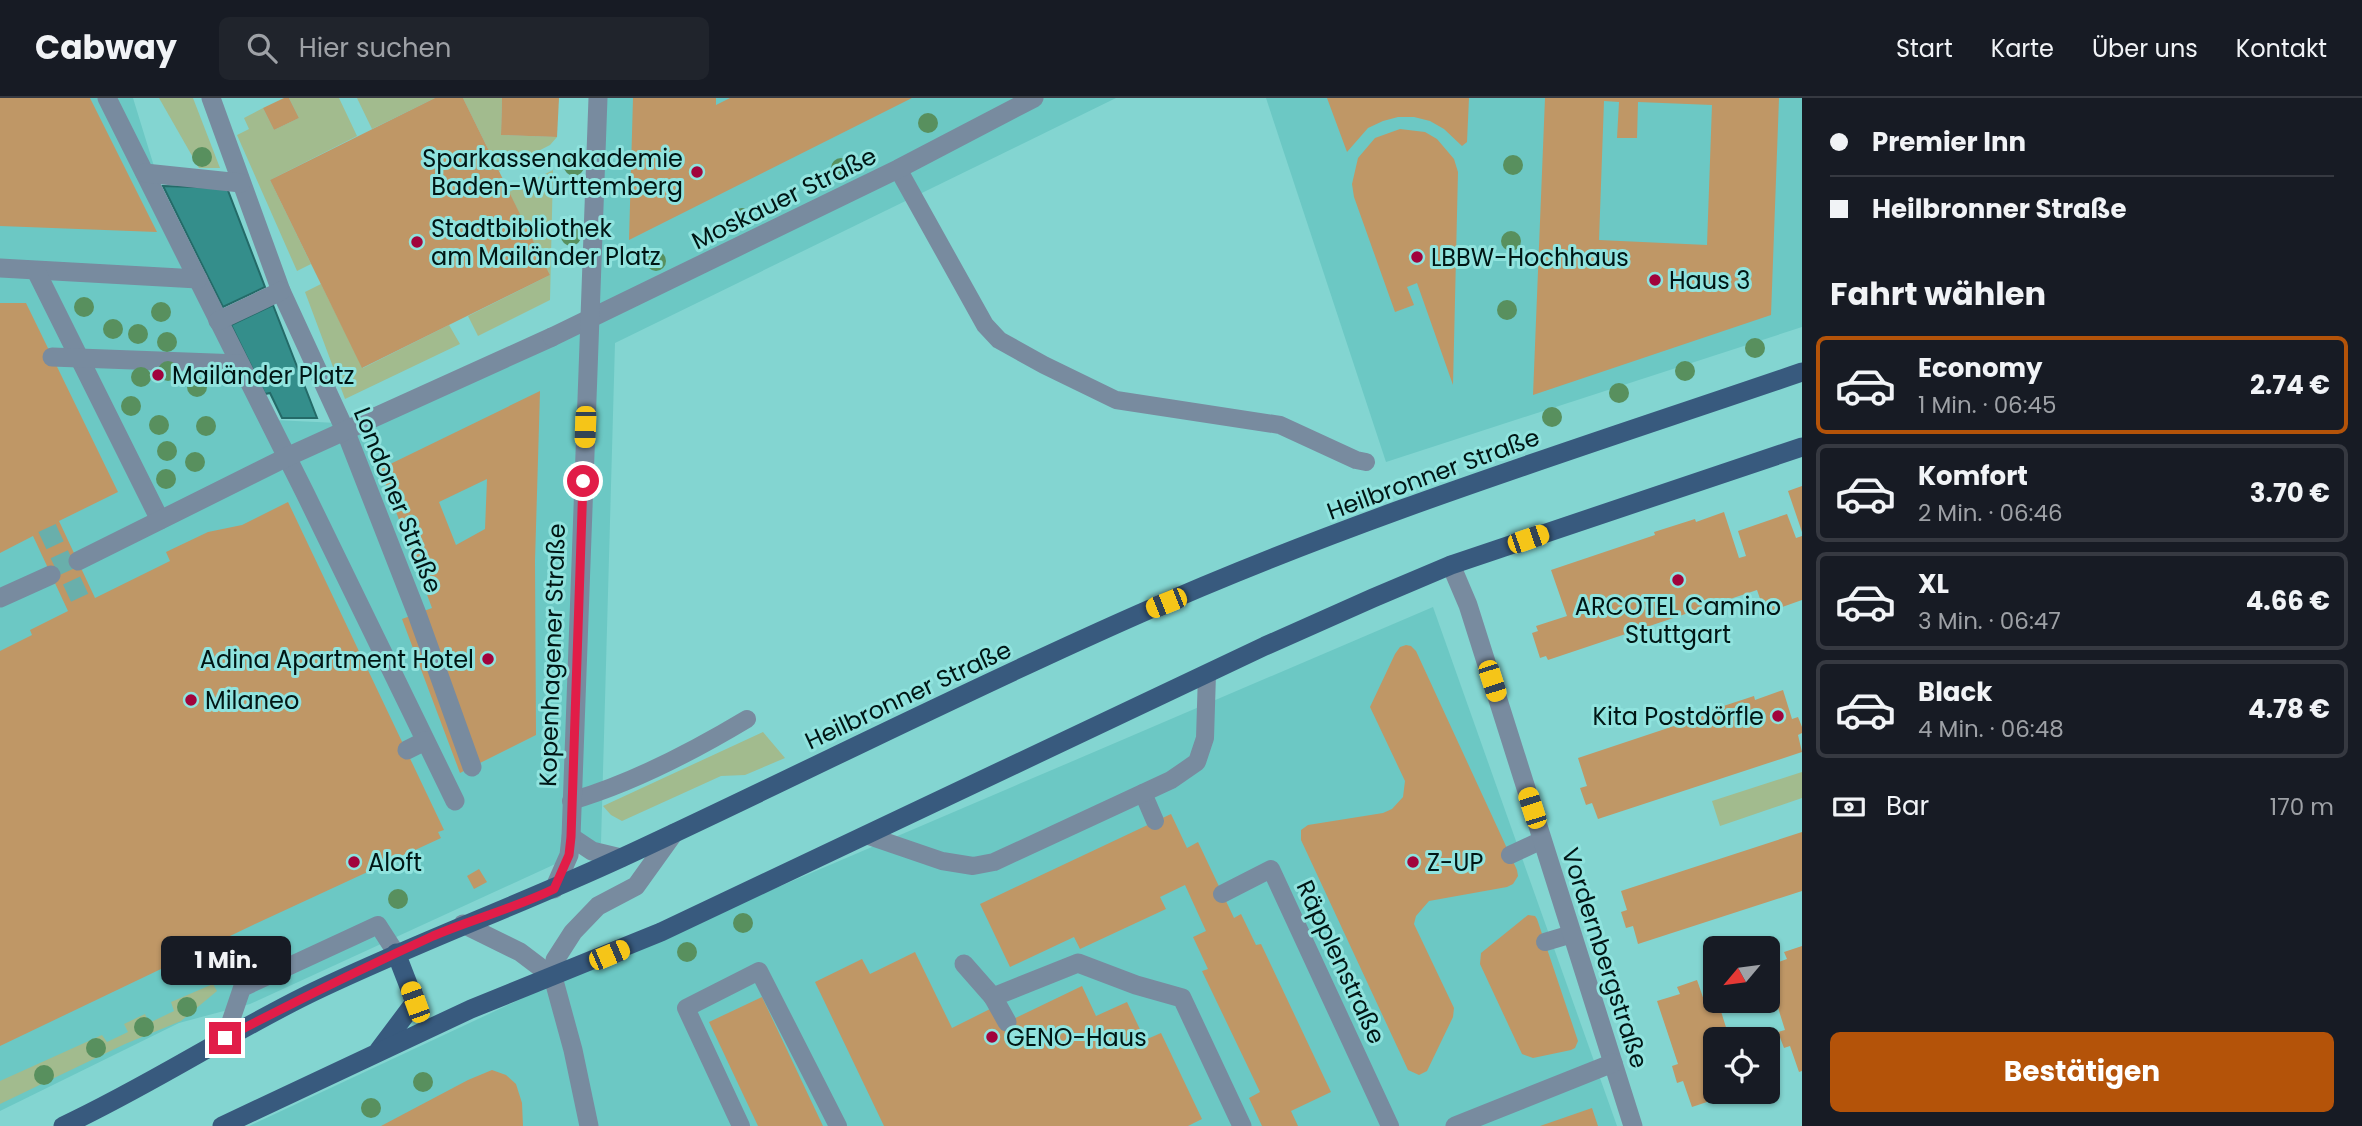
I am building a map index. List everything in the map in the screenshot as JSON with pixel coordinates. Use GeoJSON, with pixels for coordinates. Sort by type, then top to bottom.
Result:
{"type":"FeatureCollection","features":[{"type":"Feature","properties":{"kind":"main road","name":"Heilbronner Straße"},"geometry":{"type":"LineString","coordinates":[[63,1126],[112,1102],[225,1038],[396,953],[554,889],[1127,619],[1353,527],[1802,372]]}},
{"type":"Feature","properties":{"kind":"main road"},"geometry":{"type":"LineString","coordinates":[[222,1126],[471,1009],[661,932],[1207,674],[1451,565],[1802,447]]}},
{"type":"Feature","properties":{"kind":"main road"},"geometry":{"type":"LineString","coordinates":[[377,1054],[415,1002],[396,953]]}},
{"type":"Feature","properties":{"kind":"street","name":"Londoner Straße"},"geometry":{"type":"LineString","coordinates":[[211,98],[281,290],[345,430],[417,614],[472,767]]}},
{"type":"Feature","properties":{"kind":"street","name":"Kopenhagener Straße"},"geometry":{"type":"LineString","coordinates":[[554,889],[569,855],[571,837],[598,98]]}},
{"type":"Feature","properties":{"kind":"street","name":"Moskauer Straße"},"geometry":{"type":"LineString","coordinates":[[345,430],[589,321],[898,169],[1034,98]]}},
{"type":"Feature","properties":{"kind":"street"},"geometry":{"type":"LineString","coordinates":[[113,100],[145,173],[454,801]]}},
{"type":"Feature","properties":{"kind":"street"},"geometry":{"type":"LineString","coordinates":[[145,173],[241,183]]}},
{"type":"Feature","properties":{"kind":"street"},"geometry":{"type":"LineString","coordinates":[[0,268],[198,279]]}},
{"type":"Feature","properties":{"kind":"street"},"geometry":{"type":"LineString","coordinates":[[36,271],[160,520]]}},
{"type":"Feature","properties":{"kind":"street"},"geometry":{"type":"LineString","coordinates":[[218,321],[281,290]]}},
{"type":"Feature","properties":{"kind":"street"},"geometry":{"type":"LineString","coordinates":[[52,357],[240,364]]}},
{"type":"Feature","properties":{"kind":"street"},"geometry":{"type":"LineString","coordinates":[[78,561],[345,430]]}},
{"type":"Feature","properties":{"kind":"street","name":"Vordernbergstraße"},"geometry":{"type":"LineString","coordinates":[[1451,565],[1468,605],[1633,1126]]}},
{"type":"Feature","properties":{"kind":"street"},"geometry":{"type":"LineString","coordinates":[[0,598],[51,575]]}},
{"type":"Feature","properties":{"kind":"street"},"geometry":{"type":"LineString","coordinates":[[407,750],[425,741]]}},
{"type":"Feature","properties":{"kind":"street"},"geometry":{"type":"LineString","coordinates":[[589,1126],[573,1049],[553,977],[555,960],[573,932],[598,906],[636,886],[674,833]]}},
{"type":"Feature","properties":{"kind":"street"},"geometry":{"type":"LineString","coordinates":[[571,837],[592,851],[621,858]]}},
{"type":"Feature","properties":{"kind":"street"},"geometry":{"type":"LineString","coordinates":[[463,924],[520,952],[553,977]]}},
{"type":"Feature","properties":{"kind":"street"},"geometry":{"type":"LineString","coordinates":[[993,997],[1078,963],[1136,985],[1182,998],[1242,1126]]}},
{"type":"Feature","properties":{"kind":"street"},"geometry":{"type":"LineString","coordinates":[[964,964],[993,997],[1007,1022]]}},
{"type":"Feature","properties":{"kind":"street"},"geometry":{"type":"LineString","coordinates":[[1455,1126],[1612,1063]]}},
{"type":"Feature","properties":{"kind":"lane"},"geometry":{"type":"LineString","coordinates":[[898,169],[985,325],[999,340],[1116,400],[1280,425],[1356,460],[1366,462]]}},
{"type":"Feature","properties":{"kind":"lane"},"geometry":{"type":"LineString","coordinates":[[866,835],[942,861],[973,866],[994,862],[1171,780],[1197,762],[1205,738],[1207,674]]}},
{"type":"Feature","properties":{"kind":"lane"},"geometry":{"type":"LineString","coordinates":[[571,801],[609,790],[714,739],[747,719]]}},
{"type":"Feature","properties":{"kind":"lane"},"geometry":{"type":"LineString","coordinates":[[1143,793],[1155,821]]}},
{"type":"Feature","properties":{"kind":"lane"},"geometry":{"type":"LineString","coordinates":[[1510,855],[1542,840]]}},
{"type":"Feature","properties":{"kind":"lane","name":"Räpplenstraße"},"geometry":{"type":"LineString","coordinates":[[1222,894],[1271,869],[1390,1126]]}},
{"type":"Feature","properties":{"kind":"lane"},"geometry":{"type":"LineString","coordinates":[[225,1038],[242,988],[378,925],[396,953]]}},
{"type":"Feature","properties":{"kind":"lane"},"geometry":{"type":"LineString","coordinates":[[1545,942],[1572,934]]}},
{"type":"Feature","properties":{"kind":"lane"},"geometry":{"type":"LineString","coordinates":[[741,1126],[686,1008],[758,971],[838,1126]]}},
{"type":"Feature","properties":{"kind":"shaded area"},"geometry":{"type":"Polygon","coordinates":[[[0,98],[133,98],[161,189],[274,420],[359,424],[585,318],[592,98],[1116,98],[615,343],[601,843],[250,1004],[179,1023],[0,1111],[0,98]]]}},
{"type":"Feature","properties":{"kind":"shaded area"},"geometry":{"type":"Polygon","coordinates":[[[1266,98],[1802,98],[1802,327],[1386,462],[1266,98]]]}},
{"type":"Feature","properties":{"kind":"shaded area"},"geometry":{"type":"Polygon","coordinates":[[[163,186],[227,188],[265,287],[223,307],[163,186]]]}},
{"type":"Feature","properties":{"kind":"shaded area"},"geometry":{"type":"Polygon","coordinates":[[[273,305],[317,418],[282,418],[270,393],[265,394],[231,325],[273,305]]]}},
{"type":"Feature","properties":{"kind":"shaded area"},"geometry":{"type":"Polygon","coordinates":[[[1433,607],[1617,1126],[249,1126],[568,977],[1433,607]]]}},
{"type":"Feature","properties":{"kind":"green space"},"geometry":{"type":"Polygon","coordinates":[[[159,98],[193,98],[220,168],[199,168],[159,98]]]}},
{"type":"Feature","properties":{"kind":"green space"},"geometry":{"type":"Polygon","coordinates":[[[289,98],[339,98],[357,136],[270,180],[311,264],[297,271],[237,135],[249,129],[244,118],[263,108],[274,130],[299,118],[289,98]]]}},
{"type":"Feature","properties":{"kind":"green space"},"geometry":{"type":"Polygon","coordinates":[[[357,98],[435,98],[372,129],[357,98]]]}},
{"type":"Feature","properties":{"kind":"green space"},"geometry":{"type":"Polygon","coordinates":[[[463,98],[502,98],[501,135],[557,137],[550,145],[499,171],[463,98]]]}},
{"type":"Feature","properties":{"kind":"green space"},"geometry":{"type":"Polygon","coordinates":[[[553,170],[550,300],[478,336],[468,316],[550,275],[509,192],[553,170]]]}},
{"type":"Feature","properties":{"kind":"green space"},"geometry":{"type":"Polygon","coordinates":[[[321,284],[363,368],[449,325],[460,344],[345,399],[305,292],[321,284]]]}},
{"type":"Feature","properties":{"kind":"green space"},"geometry":{"type":"Polygon","coordinates":[[[763,732],[785,758],[745,775],[721,776],[622,821],[611,815],[603,806],[763,732]]]}},
{"type":"Feature","properties":{"kind":"green space"},"geometry":{"type":"Polygon","coordinates":[[[1802,772],[1802,798],[1720,826],[1712,801],[1802,772]]]}},
{"type":"Feature","properties":{"kind":"green space"},"geometry":{"type":"Polygon","coordinates":[[[213,984],[217,991],[181,1021],[125,1044],[0,1104],[0,1081],[102,1035],[107,1042],[128,1032],[124,1024],[145,1014],[149,1023],[174,1011],[171,1002],[213,984]]]}},
{"type":"Feature","properties":{"kind":"building"},"geometry":{"type":"Polygon","coordinates":[[[0,98],[90,98],[157,232],[0,226],[0,98]]]}},
{"type":"Feature","properties":{"kind":"building"},"geometry":{"type":"Polygon","coordinates":[[[289,98],[299,118],[274,130],[263,108],[289,98]]]}},
{"type":"Feature","properties":{"kind":"building","name":"Stadtbibliothek am Mailänder Platz"},"geometry":{"type":"Polygon","coordinates":[[[435,98],[463,98],[550,275],[362,368],[270,180],[435,98]]]}},
{"type":"Feature","properties":{"kind":"building"},"geometry":{"type":"Polygon","coordinates":[[[502,98],[559,98],[557,137],[501,135],[502,98]]]}},
{"type":"Feature","properties":{"kind":"building","name":"Sparkassenakademie Baden-Württemberg"},"geometry":{"type":"Polygon","coordinates":[[[633,98],[716,98],[716,105],[730,98],[912,98],[629,240],[633,98]]]}},
{"type":"Feature","properties":{"kind":"building"},"geometry":{"type":"Polygon","coordinates":[[[1327,98],[1469,98],[1467,142],[1462,146],[1444,129],[1430,121],[1398,117],[1368,128],[1347,152],[1327,98]]]}},
{"type":"Feature","properties":{"kind":"building","name":"Haus 3"},"geometry":{"type":"Polygon","coordinates":[[[1545,98],[1779,98],[1771,315],[1533,395],[1545,98]],[[1604,101],[1599,240],[1707,245],[1712,105],[1638,102],[1637,138],[1617,138],[1619,102],[1604,101]]]}},
{"type":"Feature","properties":{"kind":"building","name":"LBBW-Hochhaus"},"geometry":{"type":"Polygon","coordinates":[[[1400,129],[1425,132],[1437,139],[1454,159],[1458,172],[1453,385],[1417,283],[1407,287],[1414,305],[1395,312],[1354,197],[1352,184],[1358,158],[1375,138],[1400,129]]]}},
{"type":"Feature","properties":{"kind":"building","name":"Milaneo"},"geometry":{"type":"Polygon","coordinates":[[[0,303],[26,303],[118,492],[59,521],[95,598],[170,561],[166,552],[208,532],[242,525],[288,502],[444,830],[438,832],[441,838],[0,1046],[0,651],[32,635],[30,630],[68,611],[33,536],[0,553],[0,303]]]}},
{"type":"Feature","properties":{"kind":"building"},"geometry":{"type":"Polygon","coordinates":[[[540,391],[535,561],[536,735],[460,773],[402,619],[432,608],[380,469],[540,391]],[[487,479],[439,502],[456,545],[485,529],[487,479]]]}},
{"type":"Feature","properties":{"kind":"building","name":"ARCOTEL Camino Stuttgart"},"geometry":{"type":"Polygon","coordinates":[[[1802,486],[1802,532],[1788,491],[1802,486]]]}},
{"type":"Feature","properties":{"kind":"building","name":"ARCOTEL Camino Stuttgart"},"geometry":{"type":"Polygon","coordinates":[[[1724,512],[1739,558],[1746,556],[1738,531],[1787,514],[1796,538],[1802,536],[1802,600],[1765,613],[1757,590],[1548,660],[1546,656],[1540,658],[1532,633],[1538,631],[1536,626],[1567,616],[1551,570],[1655,535],[1654,532],[1724,512]]]}},
{"type":"Feature","properties":{"kind":"building","name":"Z-UP"},"geometry":{"type":"Polygon","coordinates":[[[1406,645],[1416,651],[1518,876],[1513,884],[1507,887],[1429,901],[1416,916],[1414,924],[1454,1008],[1453,1017],[1427,1071],[1419,1075],[1408,1070],[1301,840],[1301,830],[1308,825],[1383,813],[1392,809],[1403,797],[1405,781],[1370,707],[1395,654],[1400,647],[1406,645]]]}},
{"type":"Feature","properties":{"kind":"building"},"geometry":{"type":"Polygon","coordinates":[[[1783,690],[1792,719],[1798,717],[1802,727],[1802,733],[1798,735],[1802,752],[1598,819],[1592,803],[1586,805],[1580,788],[1587,786],[1578,758],[1701,717],[1699,714],[1754,696],[1755,700],[1783,690]]]}},
{"type":"Feature","properties":{"kind":"building"},"geometry":{"type":"Polygon","coordinates":[[[1171,814],[1187,848],[1198,842],[1234,918],[1241,914],[1256,945],[1261,944],[1331,1092],[1291,1111],[1298,1126],[1262,1126],[1249,1098],[1260,1092],[1202,971],[1208,969],[1193,937],[1206,931],[1185,885],[1160,897],[1166,909],[1080,949],[1074,937],[1010,967],[980,904],[1171,814]]]}},
{"type":"Feature","properties":{"kind":"building"},"geometry":{"type":"Polygon","coordinates":[[[1802,832],[1802,891],[1638,944],[1633,926],[1626,928],[1621,912],[1627,910],[1621,891],[1802,832]]]}},
{"type":"Feature","properties":{"kind":"building"},"geometry":{"type":"Polygon","coordinates":[[[479,869],[487,882],[474,889],[467,876],[479,869]]]}},
{"type":"Feature","properties":{"kind":"building"},"geometry":{"type":"Polygon","coordinates":[[[1528,915],[1537,919],[1578,1041],[1571,1050],[1533,1058],[1522,1054],[1480,964],[1481,953],[1528,915]]]}},
{"type":"Feature","properties":{"kind":"building"},"geometry":{"type":"Polygon","coordinates":[[[1802,946],[1802,1071],[1799,1072],[1790,1046],[1784,1048],[1780,1037],[1780,1031],[1785,1030],[1780,1013],[1780,962],[1787,959],[1784,952],[1802,946]]]}},
{"type":"Feature","properties":{"kind":"building","name":"GENO-Haus"},"geometry":{"type":"Polygon","coordinates":[[[915,952],[952,1028],[990,1009],[999,1026],[1082,986],[1096,1016],[1127,1002],[1145,1040],[1161,1033],[1202,1119],[1188,1126],[884,1126],[815,982],[862,959],[870,974],[915,952]]]}},
{"type":"Feature","properties":{"kind":"building"},"geometry":{"type":"Polygon","coordinates":[[[1697,980],[1703,997],[1703,1013],[1722,1013],[1726,1027],[1703,1027],[1703,1103],[1692,1107],[1683,1081],[1677,1083],[1672,1066],[1678,1064],[1657,1001],[1680,994],[1677,987],[1697,980]]]}},
{"type":"Feature","properties":{"kind":"building"},"geometry":{"type":"Polygon","coordinates":[[[762,997],[823,1126],[758,1126],[709,1022],[762,997]]]}},
{"type":"Feature","properties":{"kind":"building"},"geometry":{"type":"Polygon","coordinates":[[[492,1070],[506,1075],[516,1084],[522,1103],[523,1126],[381,1126],[468,1080],[492,1070]]]}},
{"type":"Feature","properties":{"kind":"building"},"geometry":{"type":"Polygon","coordinates":[[[1592,1108],[1598,1126],[1540,1126],[1592,1108]]]}},
{"type":"Feature","properties":{"kind":"tunnel"},"geometry":{"type":"LineString","coordinates":[[47,528],[83,605]]}},
{"type":"Feature","properties":{"kind":"place","name":"Sparkassenakademie Baden-Württemberg"},"geometry":{"type":"Point","coordinates":[697,172]}},
{"type":"Feature","properties":{"kind":"place","name":"Stadtbibliothek am Mailänder Platz"},"geometry":{"type":"Point","coordinates":[417,242]}},
{"type":"Feature","properties":{"kind":"place","name":"LBBW-Hochhaus"},"geometry":{"type":"Point","coordinates":[1417,257]}},
{"type":"Feature","properties":{"kind":"place","name":"Haus 3"},"geometry":{"type":"Point","coordinates":[1655,280]}},
{"type":"Feature","properties":{"kind":"place","name":"Mailänder Platz"},"geometry":{"type":"Point","coordinates":[158,375]}},
{"type":"Feature","properties":{"kind":"place","name":"ARCOTEL Camino Stuttgart"},"geometry":{"type":"Point","coordinates":[1678,580]}},
{"type":"Feature","properties":{"kind":"place","name":"Adina Apartment Hotel"},"geometry":{"type":"Point","coordinates":[488,659]}},
{"type":"Feature","properties":{"kind":"place","name":"Milaneo"},"geometry":{"type":"Point","coordinates":[191,700]}},
{"type":"Feature","properties":{"kind":"place","name":"Kita Postdörfle"},"geometry":{"type":"Point","coordinates":[1778,716]}},
{"type":"Feature","properties":{"kind":"place","name":"Aloft"},"geometry":{"type":"Point","coordinates":[354,862]}},
{"type":"Feature","properties":{"kind":"place","name":"Z-UP"},"geometry":{"type":"Point","coordinates":[1413,862]}},
{"type":"Feature","properties":{"kind":"place","name":"GENO-Haus"},"geometry":{"type":"Point","coordinates":[992,1037]}},
{"type":"Feature","properties":{"kind":"route"},"geometry":{"type":"LineString","coordinates":[[225,1038],[396,953],[554,889],[569,855],[571,837],[583,481]]}}]}
